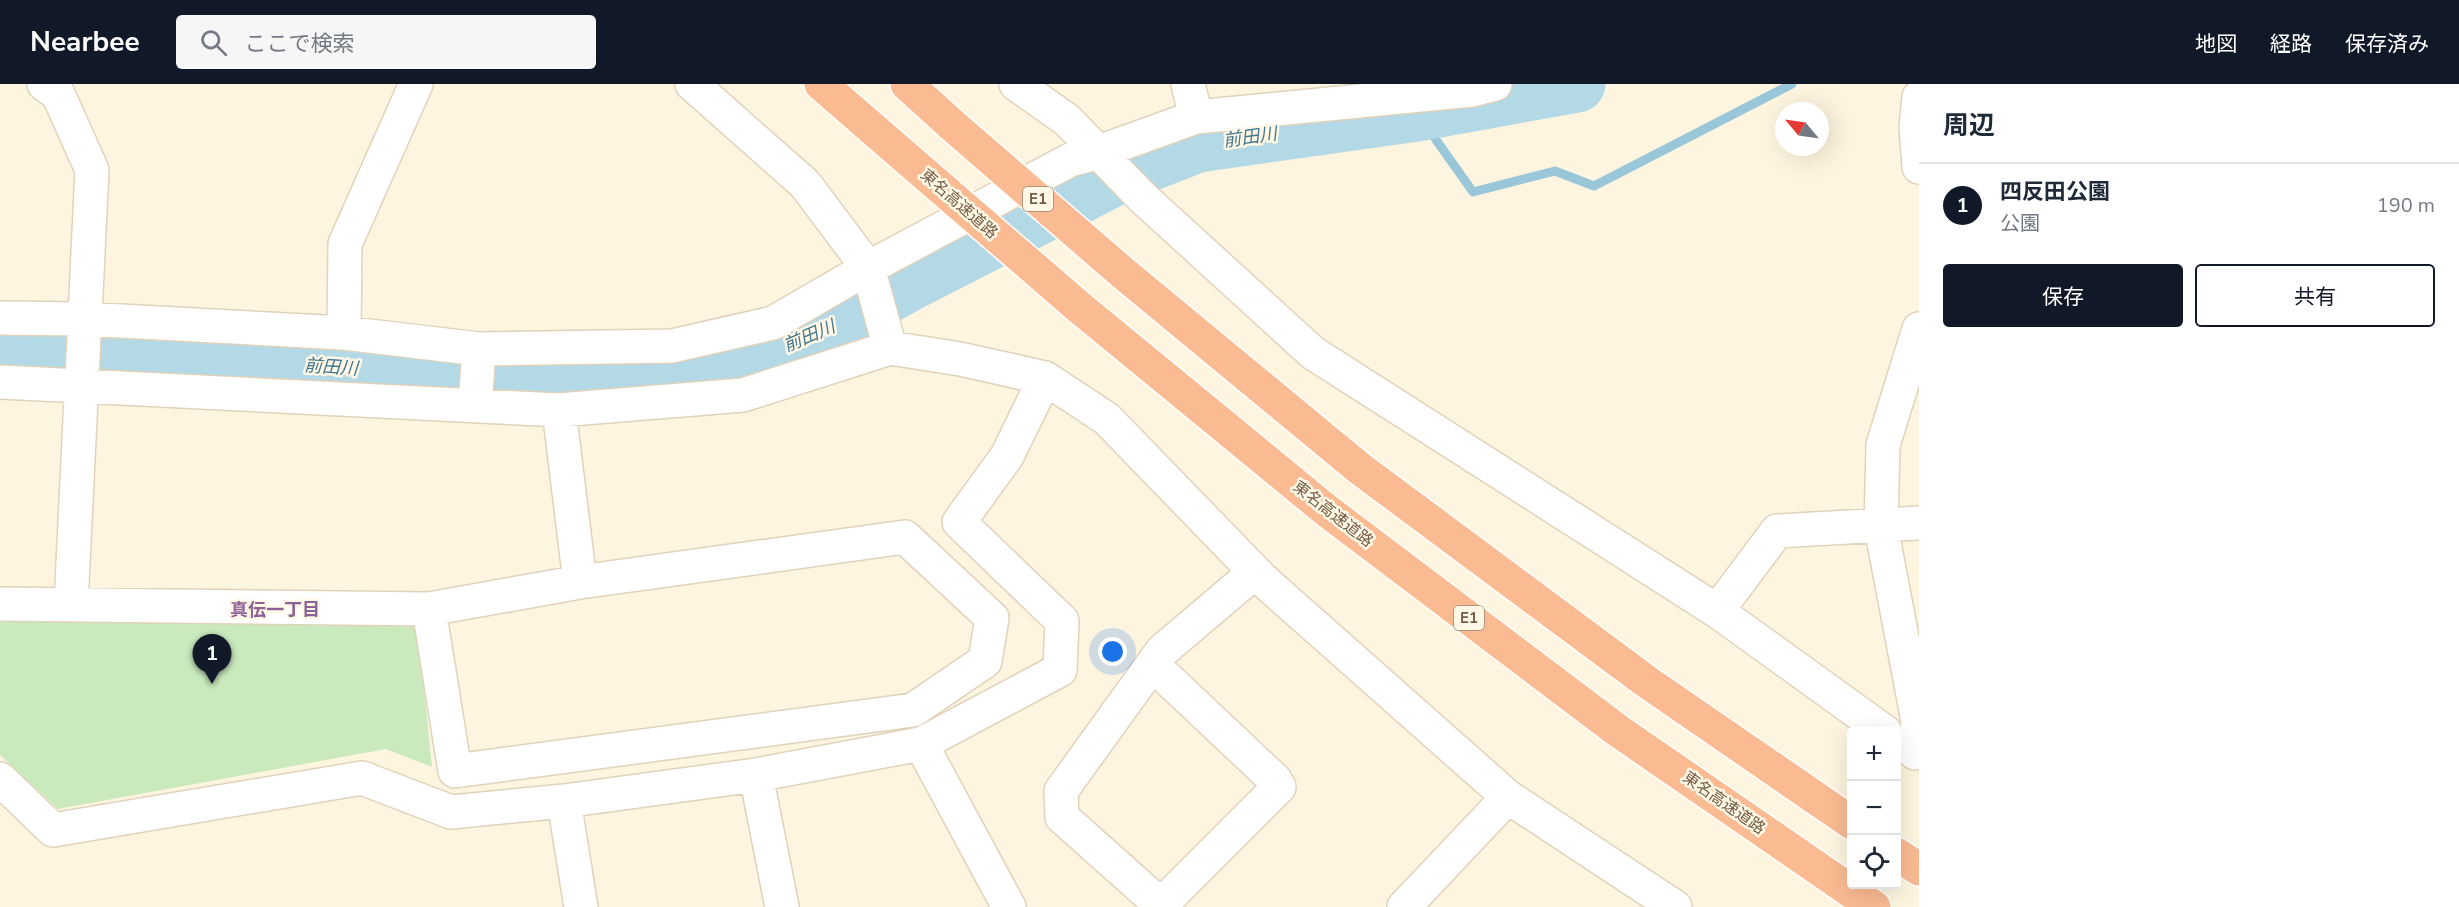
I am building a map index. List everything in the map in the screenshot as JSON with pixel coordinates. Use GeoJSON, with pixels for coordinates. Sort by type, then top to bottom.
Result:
{"type":"FeatureCollection","features":[{"type":"Feature","properties":{"kind":"highway","name":"東名高速道路"},"geometry":{"type":"LineString","coordinates":[[821,84],[1080,308],[1364,538],[1617,730],[1874,907]]}},
{"type":"Feature","properties":{"kind":"highway","name":"E1"},"geometry":{"type":"LineString","coordinates":[[907,84],[1123,273],[1359,468],[1647,682],[1847,820]]}},
{"type":"Feature","properties":{"kind":"highway"},"geometry":{"type":"LineString","coordinates":[[1901,857],[1919,869]]}},
{"type":"Feature","properties":{"kind":"street"},"geometry":{"type":"LineString","coordinates":[[44,84],[58,94],[92,170],[71,605]]}},
{"type":"Feature","properties":{"kind":"street"},"geometry":{"type":"LineString","coordinates":[[344,333],[345,244],[416,84]]}},
{"type":"Feature","properties":{"kind":"street"},"geometry":{"type":"LineString","coordinates":[[692,84],[805,184],[868,268],[890,348]]}},
{"type":"Feature","properties":{"kind":"street"},"geometry":{"type":"LineString","coordinates":[[1016,84],[1067,120],[1143,198],[1313,354],[1717,611],[1878,727]]}},
{"type":"Feature","properties":{"kind":"street"},"geometry":{"type":"LineString","coordinates":[[1188,84],[1196,117]]}},
{"type":"Feature","properties":{"kind":"street"},"geometry":{"type":"LineString","coordinates":[[0,318],[84,319],[344,333],[479,349],[672,346],[773,323],[868,268],[1070,160],[1196,117],[1472,90],[1495,84]]}},
{"type":"Feature","properties":{"kind":"street"},"geometry":{"type":"LineString","coordinates":[[1919,97],[1916,127],[1919,167]]}},
{"type":"Feature","properties":{"kind":"street"},"geometry":{"type":"LineString","coordinates":[[1910,749],[1918,721],[1881,527],[1883,446],[1919,329]]}},
{"type":"Feature","properties":{"kind":"street"},"geometry":{"type":"LineString","coordinates":[[0,382],[559,410],[742,395],[890,348],[960,359],[1045,378],[1107,419],[1255,572],[1508,797],[1675,907]]}},
{"type":"Feature","properties":{"kind":"street"},"geometry":{"type":"LineString","coordinates":[[475,406],[479,349]]}},
{"type":"Feature","properties":{"kind":"street"},"geometry":{"type":"LineString","coordinates":[[0,778],[53,830],[362,778],[452,812],[564,801],[756,775],[921,744],[1060,670],[1062,621],[959,522],[1007,456],[1045,378]]}},
{"type":"Feature","properties":{"kind":"street"},"geometry":{"type":"LineString","coordinates":[[559,410],[580,582]]}},
{"type":"Feature","properties":{"kind":"street"},"geometry":{"type":"LineString","coordinates":[[1717,611],[1777,531],[1881,527],[1919,523]]}},
{"type":"Feature","properties":{"kind":"street"},"geometry":{"type":"LineString","coordinates":[[0,604],[429,609],[580,582],[905,537],[992,618],[985,661],[913,710],[455,771],[429,609]]}},
{"type":"Feature","properties":{"kind":"street"},"geometry":{"type":"LineString","coordinates":[[1153,664],[1275,780],[1279,787],[1162,906],[1062,817],[1061,791],[1162,651],[1255,572]]}},
{"type":"Feature","properties":{"kind":"street"},"geometry":{"type":"LineString","coordinates":[[921,744],[1009,907]]}},
{"type":"Feature","properties":{"kind":"street"},"geometry":{"type":"LineString","coordinates":[[756,775],[782,907]]}},
{"type":"Feature","properties":{"kind":"street"},"geometry":{"type":"LineString","coordinates":[[1404,907],[1508,797]]}},
{"type":"Feature","properties":{"kind":"street"},"geometry":{"type":"LineString","coordinates":[[564,801],[581,907]]}},
{"type":"Feature","properties":{"kind":"green space"},"geometry":{"type":"Polygon","coordinates":[[[0,614],[417,620],[432,767],[386,749],[58,809],[0,755],[0,614]]]}},
{"type":"Feature","properties":{"kind":"waterway","name":"前田川"},"geometry":{"type":"LineString","coordinates":[[0,344],[45,342],[128,352],[514,381],[687,374],[804,342],[907,284],[1121,174],[1198,144],[1417,113],[1577,84]]}},
{"type":"Feature","properties":{"kind":"waterway"},"geometry":{"type":"LineString","coordinates":[[1417,113],[1473,192],[1555,171],[1594,186],[1792,84]]}},
{"type":"Feature","properties":{"kind":"place","name":"四反田公園"},"geometry":{"type":"Point","coordinates":[212,684]}},
{"type":"Feature","properties":{"kind":"district","name":"真伝一丁目"},"geometry":{"type":"Point","coordinates":[275,610]}}]}
